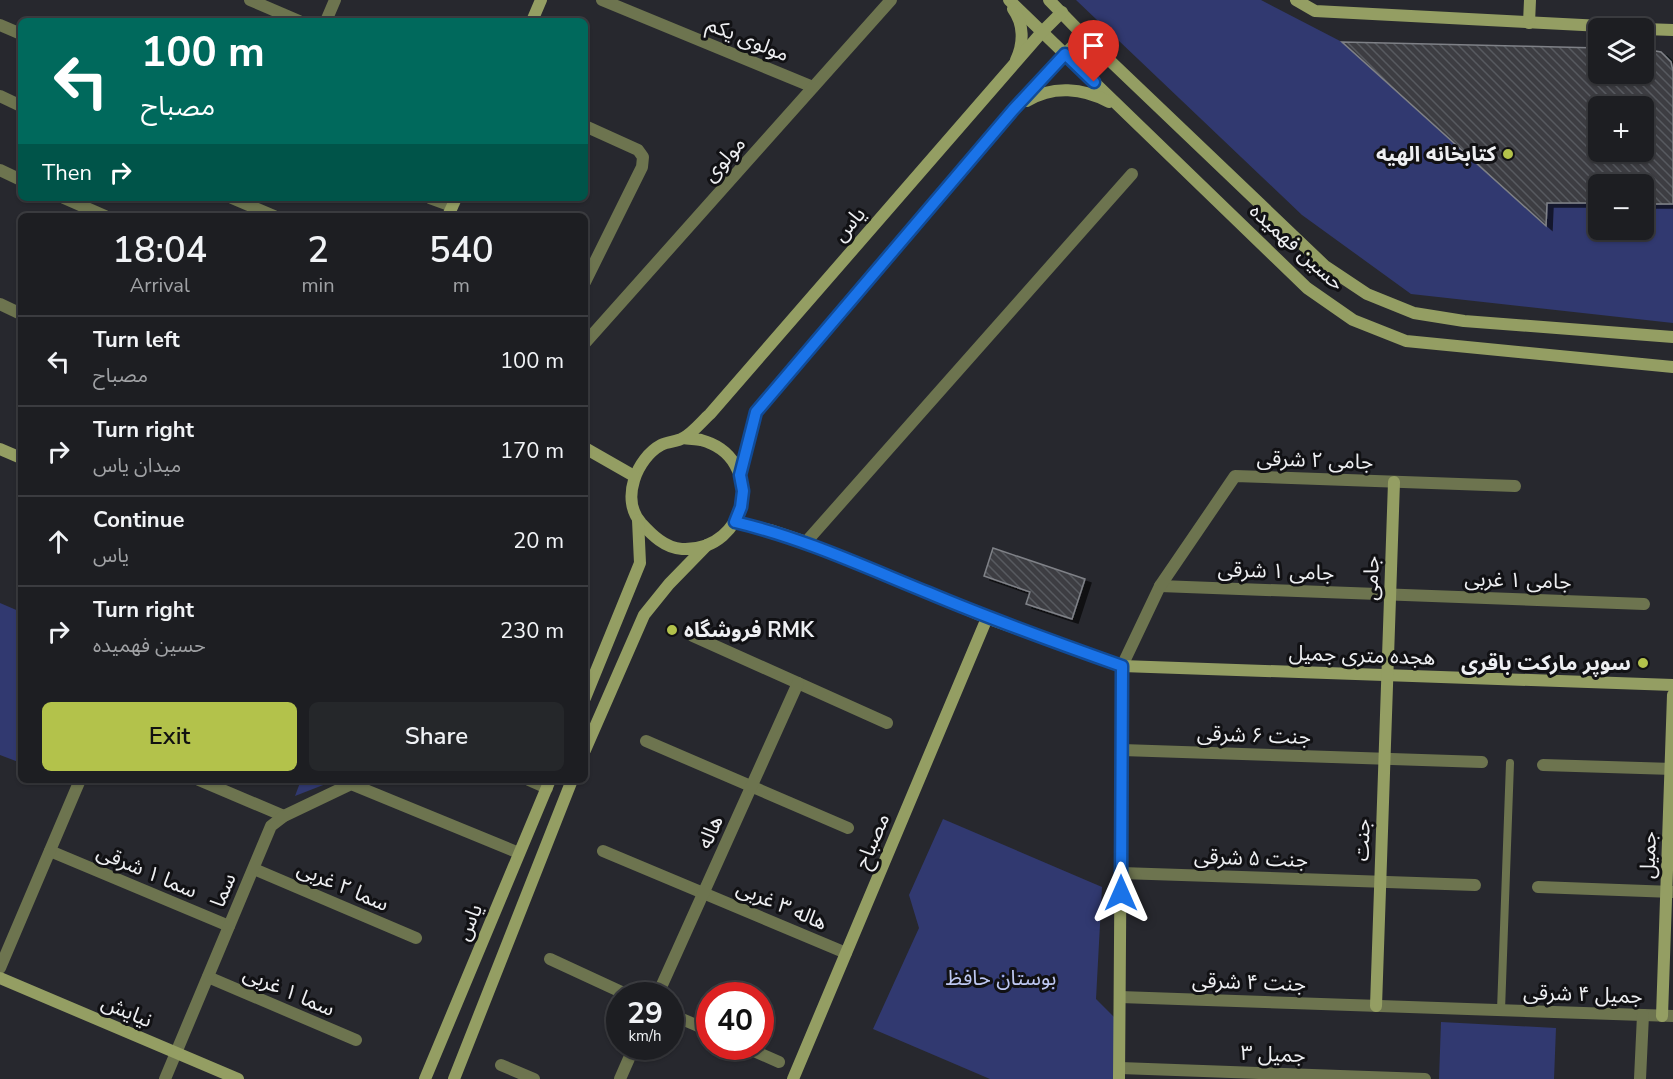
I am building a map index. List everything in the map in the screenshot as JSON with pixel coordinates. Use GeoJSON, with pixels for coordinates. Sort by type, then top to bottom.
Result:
{"type":"FeatureCollection","features":[{"type":"Feature","properties":{"kind":"street"},"geometry":{"type":"LineString","coordinates":[[250,0],[292,18]]}},
{"type":"Feature","properties":{"kind":"street"},"geometry":{"type":"LineString","coordinates":[[327,18],[335,0]]}},
{"type":"Feature","properties":{"kind":"street"},"geometry":{"type":"LineString","coordinates":[[533,18],[541,0]]}},
{"type":"Feature","properties":{"kind":"street","name":"مولوی یکم"},"geometry":{"type":"LineString","coordinates":[[602,0],[813,87]]}},
{"type":"Feature","properties":{"kind":"street","name":"مولوی"},"geometry":{"type":"LineString","coordinates":[[588,340],[891,0]]}},
{"type":"Feature","properties":{"kind":"street"},"geometry":{"type":"LineString","coordinates":[[1008,0],[1019,18],[1022,31],[1017,57],[1010,69]]}},
{"type":"Feature","properties":{"kind":"street","name":"حسین فهمیده"},"geometry":{"type":"LineString","coordinates":[[1008,0],[1307,288],[1353,320],[1406,341],[1673,367]]}},
{"type":"Feature","properties":{"kind":"street","name":"حسین فهمیده"},"geometry":{"type":"LineString","coordinates":[[1049,0],[1325,266],[1367,294],[1413,313],[1464,321],[1673,338]]}},
{"type":"Feature","properties":{"kind":"street"},"geometry":{"type":"LineString","coordinates":[[1296,0],[1315,11],[1588,26]]}},
{"type":"Feature","properties":{"kind":"street"},"geometry":{"type":"LineString","coordinates":[[1529,23],[1530,0]]}},
{"type":"Feature","properties":{"kind":"street","name":"یاس"},"geometry":{"type":"LineString","coordinates":[[683,438],[710,414],[1042,32],[1062,12]]}},
{"type":"Feature","properties":{"kind":"street"},"geometry":{"type":"LineString","coordinates":[[0,25],[18,33]]}},
{"type":"Feature","properties":{"kind":"street"},"geometry":{"type":"LineString","coordinates":[[1654,29],[1673,30]]}},
{"type":"Feature","properties":{"kind":"street"},"geometry":{"type":"LineString","coordinates":[[740,475],[756,412],[1013,110],[1083,35]]}},
{"type":"Feature","properties":{"kind":"street"},"geometry":{"type":"LineString","coordinates":[[1013,110],[1041,92],[1066,89],[1096,95],[1123,110]]}},
{"type":"Feature","properties":{"kind":"street"},"geometry":{"type":"LineString","coordinates":[[0,96],[18,105]]}},
{"type":"Feature","properties":{"kind":"street"},"geometry":{"type":"LineString","coordinates":[[588,127],[638,150],[643,157],[642,167],[588,276]]}},
{"type":"Feature","properties":{"kind":"street"},"geometry":{"type":"LineString","coordinates":[[0,170],[18,179]]}},
{"type":"Feature","properties":{"kind":"street"},"geometry":{"type":"LineString","coordinates":[[806,542],[1132,174]]}},
{"type":"Feature","properties":{"kind":"street"},"geometry":{"type":"LineString","coordinates":[[70,201],[98,213]]}},
{"type":"Feature","properties":{"kind":"street"},"geometry":{"type":"LineString","coordinates":[[437,201],[452,207]]}},
{"type":"Feature","properties":{"kind":"street"},"geometry":{"type":"LineString","coordinates":[[249,207],[266,213]]}},
{"type":"Feature","properties":{"kind":"street"},"geometry":{"type":"LineString","coordinates":[[0,304],[18,313]]}},
{"type":"Feature","properties":{"kind":"street"},"geometry":{"type":"LineString","coordinates":[[588,691],[640,563],[638,520],[632,498],[634,476],[645,457],[662,444],[683,438],[701,440],[718,447],[731,459],[740,475],[743,491],[741,507],[735,522],[723,536],[707,545],[669,584],[644,615],[588,743]]}},
{"type":"Feature","properties":{"kind":"street"},"geometry":{"type":"LineString","coordinates":[[0,449],[18,457]]}},
{"type":"Feature","properties":{"kind":"street"},"geometry":{"type":"LineString","coordinates":[[588,450],[634,476]]}},
{"type":"Feature","properties":{"kind":"street","name":"جامی ۲ شرقی"},"geometry":{"type":"LineString","coordinates":[[1160,586],[1235,476],[1515,486]]}},
{"type":"Feature","properties":{"kind":"street","name":"جامی"},"geometry":{"type":"LineString","coordinates":[[1387,675],[1394,482]]}},
{"type":"Feature","properties":{"kind":"street"},"geometry":{"type":"LineString","coordinates":[[638,520],[656,540],[681,549],[707,545]]}},
{"type":"Feature","properties":{"kind":"street"},"geometry":{"type":"LineString","coordinates":[[735,522],[806,542],[987,618],[1122,666]]}},
{"type":"Feature","properties":{"kind":"street"},"geometry":{"type":"LineString","coordinates":[[1120,1074],[1122,666],[1160,586]]}},
{"type":"Feature","properties":{"kind":"street","name":"جامی ۱ شرقی"},"geometry":{"type":"LineString","coordinates":[[1160,586],[1390,594]]}},
{"type":"Feature","properties":{"kind":"street","name":"جامی ۱ غربی"},"geometry":{"type":"LineString","coordinates":[[1390,594],[1644,604]]}},
{"type":"Feature","properties":{"kind":"street","name":"مصباح"},"geometry":{"type":"LineString","coordinates":[[794,1079],[987,618]]}},
{"type":"Feature","properties":{"kind":"street"},"geometry":{"type":"LineString","coordinates":[[693,636],[887,723]]}},
{"type":"Feature","properties":{"kind":"street","name":"هجده متری جمیل"},"geometry":{"type":"LineString","coordinates":[[1122,666],[1673,685]]}},
{"type":"Feature","properties":{"kind":"street","name":"جنت"},"geometry":{"type":"LineString","coordinates":[[1377,1006],[1387,675]]}},
{"type":"Feature","properties":{"kind":"street","name":"هاله"},"geometry":{"type":"LineString","coordinates":[[663,982],[798,683]]}},
{"type":"Feature","properties":{"kind":"street","name":"جمیل"},"geometry":{"type":"LineString","coordinates":[[1668,1016],[1673,695]]}},
{"type":"Feature","properties":{"kind":"street"},"geometry":{"type":"LineString","coordinates":[[646,741],[848,828]]}},
{"type":"Feature","properties":{"kind":"street","name":"جنت ۶ شرقی"},"geometry":{"type":"LineString","coordinates":[[1122,750],[1482,762]]}},
{"type":"Feature","properties":{"kind":"street"},"geometry":{"type":"LineString","coordinates":[[1543,765],[1672,769]]}},
{"type":"Feature","properties":{"kind":"street"},"geometry":{"type":"LineString","coordinates":[[0,968],[79,783]]}},
{"type":"Feature","properties":{"kind":"street"},"geometry":{"type":"LineString","coordinates":[[206,783],[284,816]]}},
{"type":"Feature","properties":{"kind":"street","name":"یاس"},"geometry":{"type":"LineString","coordinates":[[454,1079],[571,783]]}},
{"type":"Feature","properties":{"kind":"street","name":"سما"},"geometry":{"type":"LineString","coordinates":[[165,1079],[271,826],[284,816],[351,784],[519,853]]}},
{"type":"Feature","properties":{"kind":"street","name":"یاس"},"geometry":{"type":"LineString","coordinates":[[425,1079],[548,784]]}},
{"type":"Feature","properties":{"kind":"street","name":"سما ۱ شرقی"},"geometry":{"type":"LineString","coordinates":[[50,851],[229,926]]}},
{"type":"Feature","properties":{"kind":"street","name":"هاله ۳ غربی"},"geometry":{"type":"LineString","coordinates":[[603,851],[846,953]]}},
{"type":"Feature","properties":{"kind":"street","name":"سما ۲ غربی"},"geometry":{"type":"LineString","coordinates":[[254,869],[416,938]]}},
{"type":"Feature","properties":{"kind":"street","name":"جنت ۵ شرقی"},"geometry":{"type":"LineString","coordinates":[[1121,873],[1475,885]]}},
{"type":"Feature","properties":{"kind":"street"},"geometry":{"type":"LineString","coordinates":[[1538,887],[1670,892]]}},
{"type":"Feature","properties":{"kind":"street"},"geometry":{"type":"LineString","coordinates":[[550,959],[606,985]]}},
{"type":"Feature","properties":{"kind":"street","name":"سما ۱ غربی"},"geometry":{"type":"LineString","coordinates":[[208,977],[356,1040]]}},
{"type":"Feature","properties":{"kind":"street","name":"نیایش"},"geometry":{"type":"LineString","coordinates":[[0,978],[238,1079]]}},
{"type":"Feature","properties":{"kind":"street","name":"جنت ۴ شرقی"},"geometry":{"type":"LineString","coordinates":[[1120,997],[1501,1010]]}},
{"type":"Feature","properties":{"kind":"street","name":"جمیل ۴ شرقی"},"geometry":{"type":"LineString","coordinates":[[1501,1010],[1668,1016]]}},
{"type":"Feature","properties":{"kind":"street"},"geometry":{"type":"LineString","coordinates":[[1640,1079],[1643,1016]]}},
{"type":"Feature","properties":{"kind":"street"},"geometry":{"type":"LineString","coordinates":[[620,1079],[628,1060]]}},
{"type":"Feature","properties":{"kind":"street"},"geometry":{"type":"LineString","coordinates":[[774,1060],[779,1062]]}},
{"type":"Feature","properties":{"kind":"street"},"geometry":{"type":"LineString","coordinates":[[501,1065],[534,1079]]}},
{"type":"Feature","properties":{"kind":"street","name":"جمیل ۳"},"geometry":{"type":"LineString","coordinates":[[1120,1074],[1425,1079]]}},
{"type":"Feature","properties":{"kind":"lane"},"geometry":{"type":"LineString","coordinates":[[1501,1010],[1510,763]]}},
{"type":"Feature","properties":{"kind":"green space"},"geometry":{"type":"Polygon","coordinates":[[[1076,0],[1261,0],[1342,42],[1546,226],[1547,203],[1588,203],[1588,240],[1654,240],[1654,204],[1673,204],[1673,323],[1411,294],[1302,215],[1076,0]]]}},
{"type":"Feature","properties":{"kind":"green space"},"geometry":{"type":"Polygon","coordinates":[[[0,603],[18,611],[18,762],[0,755],[0,603]]]}},
{"type":"Feature","properties":{"kind":"green space"},"geometry":{"type":"Polygon","coordinates":[[[300,783],[328,783],[295,796],[300,783]]]}},
{"type":"Feature","properties":{"kind":"green space","name":"بوستان حافظ"},"geometry":{"type":"Polygon","coordinates":[[[943,819],[1102,887],[1096,999],[1115,1018],[1113,1079],[990,1079],[873,1029],[919,928],[909,895],[943,819]]]}},
{"type":"Feature","properties":{"kind":"green space"},"geometry":{"type":"Polygon","coordinates":[[[1441,1022],[1556,1028],[1554,1079],[1439,1079],[1441,1022]]]}},
{"type":"Feature","properties":{"kind":"building","name":"کتابخانه الهیه"},"geometry":{"type":"Polygon","coordinates":[[[1342,42],[1588,48],[1588,84],[1654,84],[1654,51],[1661,52],[1671,62],[1673,71],[1673,204],[1654,204],[1654,174],[1588,174],[1588,203],[1547,203],[1546,226],[1342,42]]]}},
{"type":"Feature","properties":{"kind":"building"},"geometry":{"type":"Polygon","coordinates":[[[993,548],[1085,579],[1072,619],[1026,604],[1030,592],[984,576],[993,548]]]}},
{"type":"Feature","properties":{"kind":"place","name":"کتابخانه الهیه"},"geometry":{"type":"Point","coordinates":[1508,154]}},
{"type":"Feature","properties":{"kind":"place","name":"فروشگاه RMK"},"geometry":{"type":"Point","coordinates":[672,630]}},
{"type":"Feature","properties":{"kind":"place","name":"سوپر مارکت باقری"},"geometry":{"type":"Point","coordinates":[1643,663]}},
{"type":"Feature","properties":{"kind":"route"},"geometry":{"type":"LineString","coordinates":[[1094,82],[1065,54],[1013,110],[756,412],[740,475],[743,491],[741,507],[735,522],[806,542],[987,618],[1122,666],[1121,893]]}}]}
